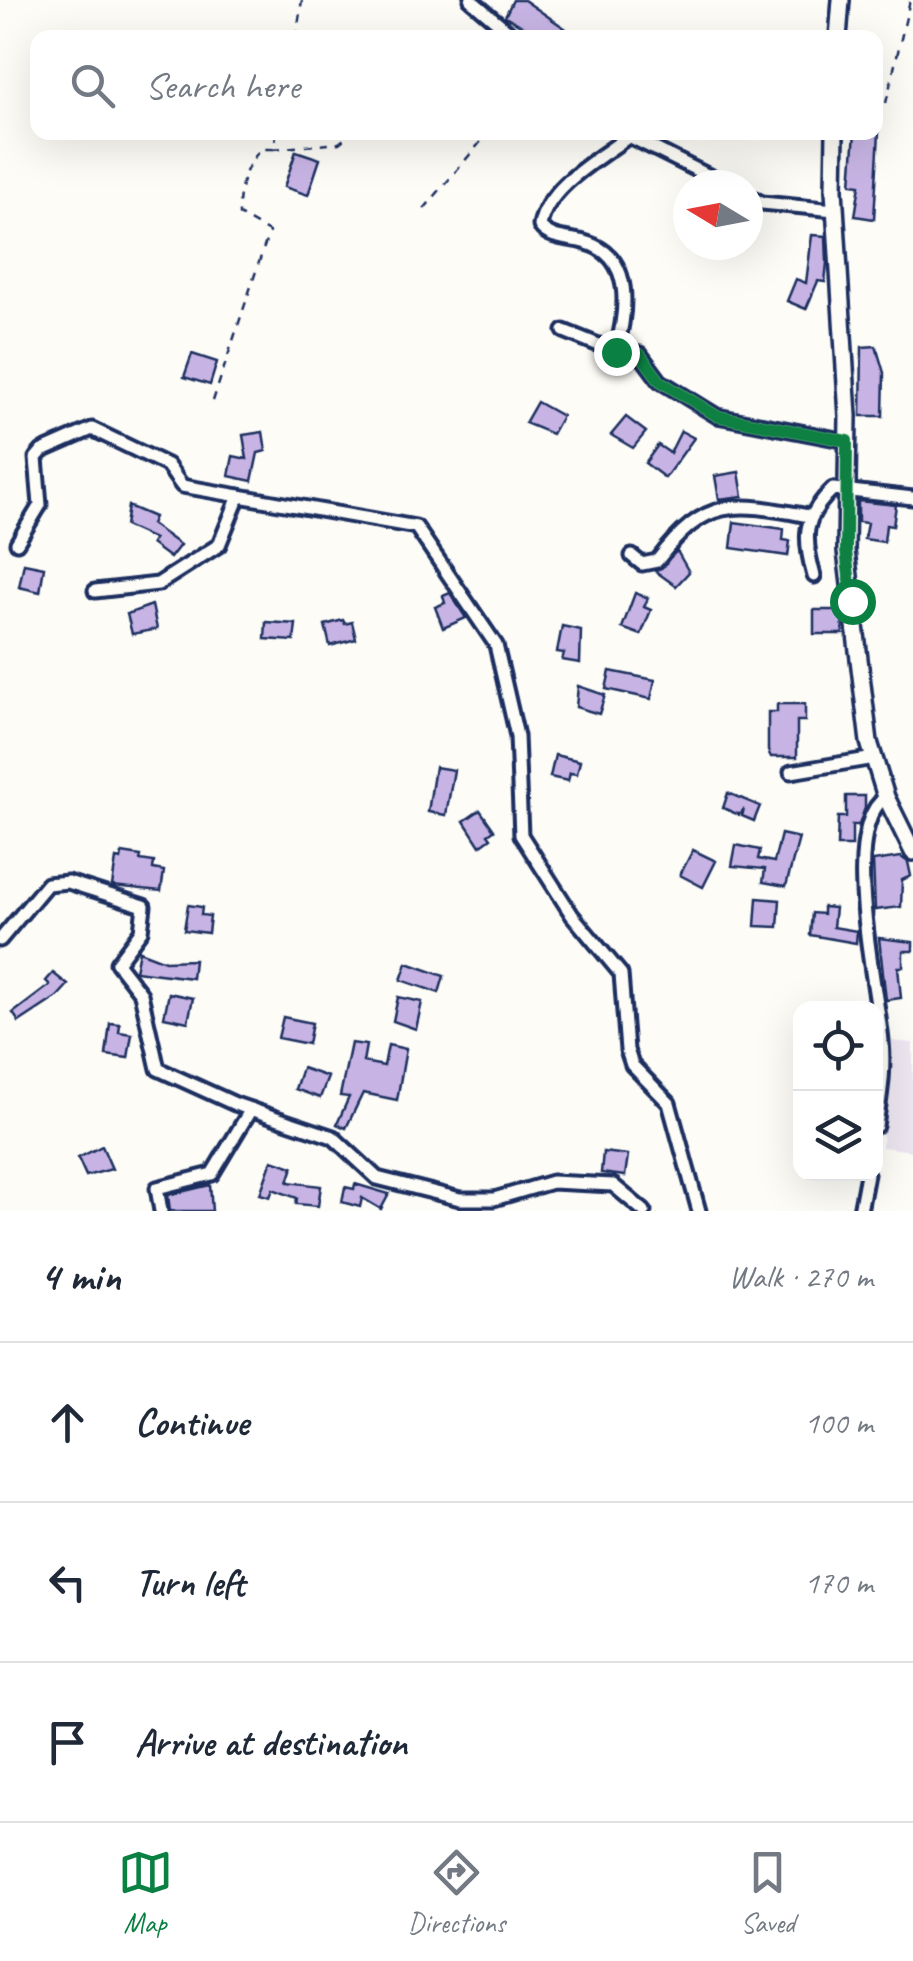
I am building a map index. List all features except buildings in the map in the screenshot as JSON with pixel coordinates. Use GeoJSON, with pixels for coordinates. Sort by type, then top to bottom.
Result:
{"type":"FeatureCollection","features":[{"type":"Feature","properties":{"kind":"street"},"geometry":{"type":"LineString","coordinates":[[471,0],[505,30]]}},
{"type":"Feature","properties":{"kind":"street"},"geometry":{"type":"LineString","coordinates":[[839,30],[841,0]]}},
{"type":"Feature","properties":{"kind":"street"},"geometry":{"type":"LineString","coordinates":[[616,352],[627,308],[627,290],[616,268],[599,249],[553,236],[540,226],[549,206],[577,174],[622,140]]}},
{"type":"Feature","properties":{"kind":"street"},"geometry":{"type":"LineString","coordinates":[[641,140],[698,170]]}},
{"type":"Feature","properties":{"kind":"street"},"geometry":{"type":"LineString","coordinates":[[835,140],[847,441],[846,551],[874,758],[886,797],[913,852]]}},
{"type":"Feature","properties":{"kind":"street"},"geometry":{"type":"LineString","coordinates":[[763,202],[835,210]]}},
{"type":"Feature","properties":{"kind":"street"},"geometry":{"type":"LineString","coordinates":[[564,331],[616,352],[640,354],[660,381],[717,416],[847,441]]}},
{"type":"Feature","properties":{"kind":"street"},"geometry":{"type":"LineString","coordinates":[[17,542],[40,505],[36,458],[42,451],[92,430],[167,465],[182,486],[416,527],[496,645],[518,736],[521,836],[572,915],[621,974],[627,1050],[632,1065],[669,1102],[699,1211]]}},
{"type":"Feature","properties":{"kind":"street"},"geometry":{"type":"LineString","coordinates":[[814,576],[806,547],[810,516],[833,489],[913,498]]}},
{"type":"Feature","properties":{"kind":"street"},"geometry":{"type":"LineString","coordinates":[[95,591],[158,584],[219,545],[239,496]]}},
{"type":"Feature","properties":{"kind":"street"},"geometry":{"type":"LineString","coordinates":[[632,556],[642,564],[658,561],[688,522],[713,512],[739,507],[810,516]]}},
{"type":"Feature","properties":{"kind":"street"},"geometry":{"type":"LineString","coordinates":[[791,772],[874,758]]}},
{"type":"Feature","properties":{"kind":"street"},"geometry":{"type":"LineString","coordinates":[[881,1091],[884,1069],[866,938],[864,882],[868,820],[876,804],[886,797]]}},
{"type":"Feature","properties":{"kind":"street"},"geometry":{"type":"LineString","coordinates":[[0,940],[47,884],[68,882],[144,906],[142,931],[117,964],[141,994],[158,1068],[250,1109],[333,1137],[376,1178],[426,1192],[494,1199],[552,1182],[613,1184],[644,1211]]}},
{"type":"Feature","properties":{"kind":"street"},"geometry":{"type":"LineString","coordinates":[[161,1211],[158,1188],[212,1174],[250,1109]]}},
{"type":"Feature","properties":{"kind":"street"},"geometry":{"type":"LineString","coordinates":[[860,1211],[866,1181]]}},
{"type":"Feature","properties":{"kind":"path"},"geometry":{"type":"LineString","coordinates":[[297,30],[302,0]]}},
{"type":"Feature","properties":{"kind":"path"},"geometry":{"type":"LineString","coordinates":[[886,103],[910,0]]}},
{"type":"Feature","properties":{"kind":"path"},"geometry":{"type":"LineString","coordinates":[[487,30],[493,21]]}},
{"type":"Feature","properties":{"kind":"path"},"geometry":{"type":"LineString","coordinates":[[274,149],[276,140]]}},
{"type":"Feature","properties":{"kind":"path"},"geometry":{"type":"LineString","coordinates":[[213,400],[269,232],[239,214],[238,199],[250,159],[262,149],[343,140]]}},
{"type":"Feature","properties":{"kind":"path"},"geometry":{"type":"LineString","coordinates":[[424,209],[482,140]]}},
{"type":"Feature","properties":{"kind":"shaded area"},"geometry":{"type":"Polygon","coordinates":[[[891,1041],[913,1043],[913,1151],[883,1147],[891,1041]]]}},
{"type":"Feature","properties":{"kind":"route"},"geometry":{"type":"LineString","coordinates":[[616,352],[640,354],[660,381],[717,416],[847,441],[844,490],[852,601]]}}]}
